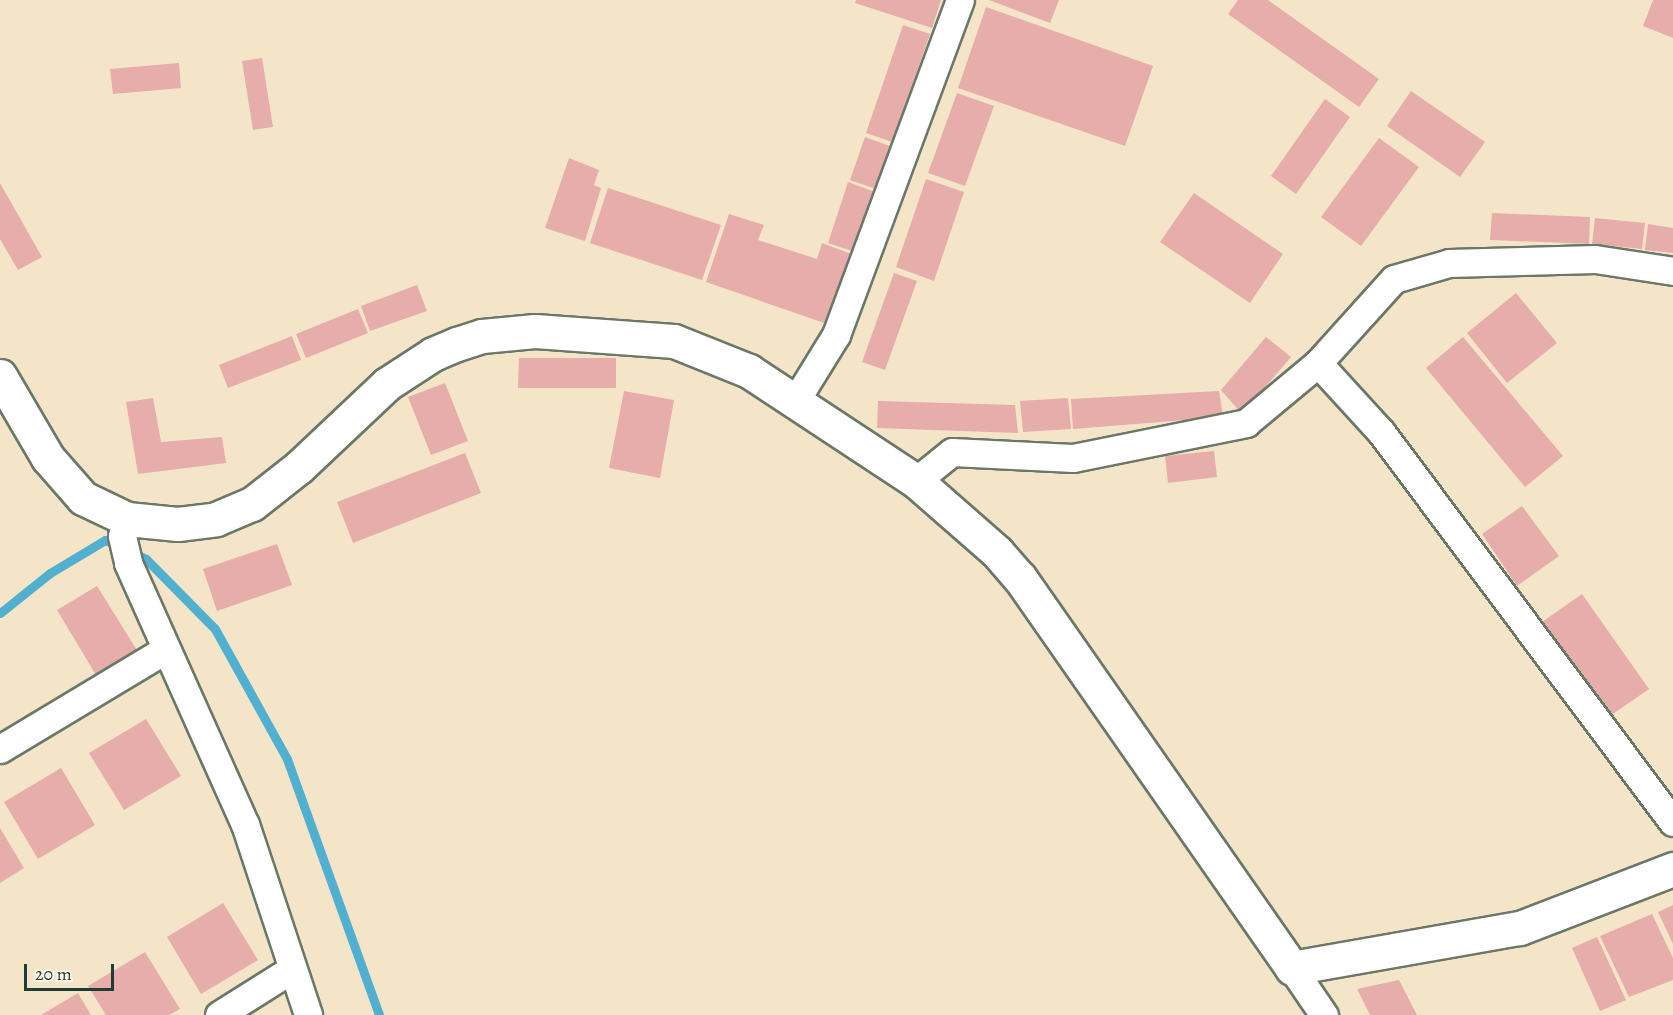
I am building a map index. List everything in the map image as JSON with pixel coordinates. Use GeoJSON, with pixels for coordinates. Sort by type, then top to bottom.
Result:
{"type":"FeatureCollection","features":[{"type":"Feature","properties":{"kind":"street"},"geometry":{"type":"LineString","coordinates":[[794,403],[836,334],[960,0]]}},
{"type":"Feature","properties":{"kind":"street"},"geometry":{"type":"LineString","coordinates":[[916,481],[952,452],[1073,458],[1246,423],[1318,363],[1394,279],[1449,263],[1595,259],[1673,271]]}},
{"type":"Feature","properties":{"kind":"street"},"geometry":{"type":"LineString","coordinates":[[0,376],[64,479],[93,506],[124,528],[196,523],[252,504],[299,467],[395,379],[433,354],[482,336],[570,332],[674,341],[726,359],[916,481],[971,527],[1020,578],[1324,1015]]}},
{"type":"Feature","properties":{"kind":"street"},"geometry":{"type":"LineString","coordinates":[[1318,363],[1381,432],[1673,822]]}},
{"type":"Feature","properties":{"kind":"street"},"geometry":{"type":"LineString","coordinates":[[124,528],[128,563],[165,650],[245,824],[308,1015]]}},
{"type":"Feature","properties":{"kind":"street"},"geometry":{"type":"LineString","coordinates":[[0,749],[165,650]]}},
{"type":"Feature","properties":{"kind":"street"},"geometry":{"type":"LineString","coordinates":[[1292,968],[1520,928],[1673,869]]}},
{"type":"Feature","properties":{"kind":"street"},"geometry":{"type":"LineString","coordinates":[[219,1015],[292,969]]}},
{"type":"Feature","properties":{"kind":"building"},"geometry":{"type":"Polygon","coordinates":[[[856,0],[941,0],[932,28],[855,3],[856,0]]]}},
{"type":"Feature","properties":{"kind":"building"},"geometry":{"type":"Polygon","coordinates":[[[989,0],[1059,0],[1050,23],[989,0]]]}},
{"type":"Feature","properties":{"kind":"building"},"geometry":{"type":"Polygon","coordinates":[[[1238,0],[1268,0],[1379,79],[1359,107],[1228,14],[1238,0]]]}},
{"type":"Feature","properties":{"kind":"building"},"geometry":{"type":"Polygon","coordinates":[[[1653,0],[1673,0],[1673,38],[1643,26],[1653,0]]]}},
{"type":"Feature","properties":{"kind":"building"},"geometry":{"type":"Polygon","coordinates":[[[986,7],[1153,66],[1125,146],[958,88],[986,7]]]}},
{"type":"Feature","properties":{"kind":"building"},"geometry":{"type":"Polygon","coordinates":[[[903,25],[930,34],[892,142],[866,133],[903,25]]]}},
{"type":"Feature","properties":{"kind":"building"},"geometry":{"type":"Polygon","coordinates":[[[262,58],[273,127],[253,130],[242,61],[262,58]]]}},
{"type":"Feature","properties":{"kind":"building"},"geometry":{"type":"Polygon","coordinates":[[[179,63],[181,88],[113,94],[110,69],[179,63]]]}},
{"type":"Feature","properties":{"kind":"building"},"geometry":{"type":"Polygon","coordinates":[[[1411,91],[1485,142],[1460,177],[1387,126],[1411,91]]]}},
{"type":"Feature","properties":{"kind":"building"},"geometry":{"type":"Polygon","coordinates":[[[957,93],[994,106],[965,186],[928,173],[957,93]]]}},
{"type":"Feature","properties":{"kind":"building"},"geometry":{"type":"Polygon","coordinates":[[[1325,99],[1350,117],[1296,194],[1271,176],[1325,99]]]}},
{"type":"Feature","properties":{"kind":"building"},"geometry":{"type":"Polygon","coordinates":[[[865,137],[890,146],[876,189],[850,180],[865,137]]]}},
{"type":"Feature","properties":{"kind":"building"},"geometry":{"type":"Polygon","coordinates":[[[1379,138],[1419,167],[1361,246],[1321,217],[1379,138]]]}},
{"type":"Feature","properties":{"kind":"building"},"geometry":{"type":"Polygon","coordinates":[[[569,158],[599,170],[594,185],[601,188],[585,241],[545,228],[569,158]]]}},
{"type":"Feature","properties":{"kind":"building"},"geometry":{"type":"Polygon","coordinates":[[[926,179],[964,192],[934,281],[896,267],[926,179]]]}},
{"type":"Feature","properties":{"kind":"building"},"geometry":{"type":"Polygon","coordinates":[[[848,182],[875,192],[855,252],[828,243],[848,182]]]}},
{"type":"Feature","properties":{"kind":"building"},"geometry":{"type":"Polygon","coordinates":[[[0,183],[42,257],[18,270],[0,239],[0,183]]]}},
{"type":"Feature","properties":{"kind":"building"},"geometry":{"type":"Polygon","coordinates":[[[608,188],[721,225],[702,280],[590,243],[608,188]]]}},
{"type":"Feature","properties":{"kind":"building"},"geometry":{"type":"Polygon","coordinates":[[[1194,193],[1283,254],[1250,303],[1160,242],[1194,193]]]}},
{"type":"Feature","properties":{"kind":"building"},"geometry":{"type":"Polygon","coordinates":[[[1492,213],[1590,217],[1589,244],[1490,240],[1492,213]]]}},
{"type":"Feature","properties":{"kind":"building"},"geometry":{"type":"Polygon","coordinates":[[[729,214],[764,225],[758,240],[817,259],[822,243],[854,255],[830,325],[706,282],[729,214]]]}},
{"type":"Feature","properties":{"kind":"building"},"geometry":{"type":"Polygon","coordinates":[[[1595,218],[1645,223],[1642,249],[1592,244],[1595,218]]]}},
{"type":"Feature","properties":{"kind":"building"},"geometry":{"type":"Polygon","coordinates":[[[1648,224],[1673,228],[1673,253],[1645,250],[1648,224]]]}},
{"type":"Feature","properties":{"kind":"building"},"geometry":{"type":"Polygon","coordinates":[[[894,273],[917,281],[885,370],[862,362],[894,273]]]}},
{"type":"Feature","properties":{"kind":"building"},"geometry":{"type":"Polygon","coordinates":[[[417,285],[427,311],[370,331],[361,306],[417,285]]]}},
{"type":"Feature","properties":{"kind":"building"},"geometry":{"type":"Polygon","coordinates":[[[1516,293],[1557,343],[1507,383],[1467,333],[1516,293]]]}},
{"type":"Feature","properties":{"kind":"building"},"geometry":{"type":"Polygon","coordinates":[[[358,309],[368,333],[306,358],[296,334],[358,309]]]}},
{"type":"Feature","properties":{"kind":"building"},"geometry":{"type":"Polygon","coordinates":[[[292,336],[301,360],[228,388],[219,365],[292,336]]]}},
{"type":"Feature","properties":{"kind":"building"},"geometry":{"type":"Polygon","coordinates":[[[1266,337],[1291,357],[1242,414],[1221,390],[1266,337]]]}},
{"type":"Feature","properties":{"kind":"building"},"geometry":{"type":"Polygon","coordinates":[[[1463,337],[1563,456],[1525,487],[1426,368],[1463,337]]]}},
{"type":"Feature","properties":{"kind":"building"},"geometry":{"type":"Polygon","coordinates":[[[519,358],[616,358],[616,388],[518,388],[519,358]]]}},
{"type":"Feature","properties":{"kind":"building"},"geometry":{"type":"Polygon","coordinates":[[[445,383],[468,441],[431,455],[408,397],[445,383]]]}},
{"type":"Feature","properties":{"kind":"building"},"geometry":{"type":"Polygon","coordinates":[[[624,391],[674,400],[660,478],[609,468],[624,391]]]}},
{"type":"Feature","properties":{"kind":"building"},"geometry":{"type":"Polygon","coordinates":[[[1219,391],[1223,417],[1073,429],[1071,399],[1219,391]]]}},
{"type":"Feature","properties":{"kind":"building"},"geometry":{"type":"Polygon","coordinates":[[[153,398],[161,442],[222,437],[226,463],[138,474],[126,402],[153,398]]]}},
{"type":"Feature","properties":{"kind":"building"},"geometry":{"type":"Polygon","coordinates":[[[1068,398],[1071,429],[1023,432],[1020,401],[1068,398]]]}},
{"type":"Feature","properties":{"kind":"building"},"geometry":{"type":"Polygon","coordinates":[[[878,401],[1015,405],[1018,433],[877,428],[878,401]]]}},
{"type":"Feature","properties":{"kind":"building"},"geometry":{"type":"Polygon","coordinates":[[[1214,451],[1217,477],[1168,483],[1165,456],[1214,451]]]}},
{"type":"Feature","properties":{"kind":"building"},"geometry":{"type":"Polygon","coordinates":[[[465,453],[481,493],[353,543],[337,502],[465,453]]]}},
{"type":"Feature","properties":{"kind":"building"},"geometry":{"type":"Polygon","coordinates":[[[1522,506],[1559,556],[1517,586],[1482,534],[1522,506]]]}},
{"type":"Feature","properties":{"kind":"building"},"geometry":{"type":"Polygon","coordinates":[[[277,544],[292,585],[217,611],[203,569],[277,544]]]}},
{"type":"Feature","properties":{"kind":"building"},"geometry":{"type":"Polygon","coordinates":[[[97,586],[140,655],[99,680],[57,610],[97,586]]]}},
{"type":"Feature","properties":{"kind":"building"},"geometry":{"type":"Polygon","coordinates":[[[1582,594],[1649,689],[1610,716],[1542,622],[1582,594]]]}},
{"type":"Feature","properties":{"kind":"building"},"geometry":{"type":"Polygon","coordinates":[[[146,719],[181,776],[124,810],[89,753],[146,719]]]}},
{"type":"Feature","properties":{"kind":"building"},"geometry":{"type":"Polygon","coordinates":[[[61,768],[95,825],[38,859],[4,802],[61,768]]]}},
{"type":"Feature","properties":{"kind":"building"},"geometry":{"type":"Polygon","coordinates":[[[0,828],[24,868],[0,883],[0,828]]]}},
{"type":"Feature","properties":{"kind":"building"},"geometry":{"type":"Polygon","coordinates":[[[223,903],[258,960],[201,994],[167,937],[223,903]]]}},
{"type":"Feature","properties":{"kind":"building"},"geometry":{"type":"Polygon","coordinates":[[[1673,905],[1673,944],[1658,912],[1673,905]]]}},
{"type":"Feature","properties":{"kind":"building"},"geometry":{"type":"Polygon","coordinates":[[[1652,914],[1673,958],[1673,980],[1629,997],[1600,936],[1652,914]]]}},
{"type":"Feature","properties":{"kind":"building"},"geometry":{"type":"Polygon","coordinates":[[[1597,937],[1626,1000],[1600,1011],[1572,948],[1597,937]]]}},
{"type":"Feature","properties":{"kind":"building"},"geometry":{"type":"Polygon","coordinates":[[[145,952],[180,1009],[169,1015],[106,1015],[88,986],[145,952]]]}},
{"type":"Feature","properties":{"kind":"building"},"geometry":{"type":"Polygon","coordinates":[[[1399,980],[1417,1015],[1370,1015],[1357,989],[1399,980]]]}},
{"type":"Feature","properties":{"kind":"building"},"geometry":{"type":"Polygon","coordinates":[[[78,993],[91,1015],[41,1015],[78,993]]]}},
{"type":"Feature","properties":{"kind":"waterway"},"geometry":{"type":"LineString","coordinates":[[0,613],[50,573],[105,540],[146,559],[215,629],[287,759],[379,1015]]}}]}
